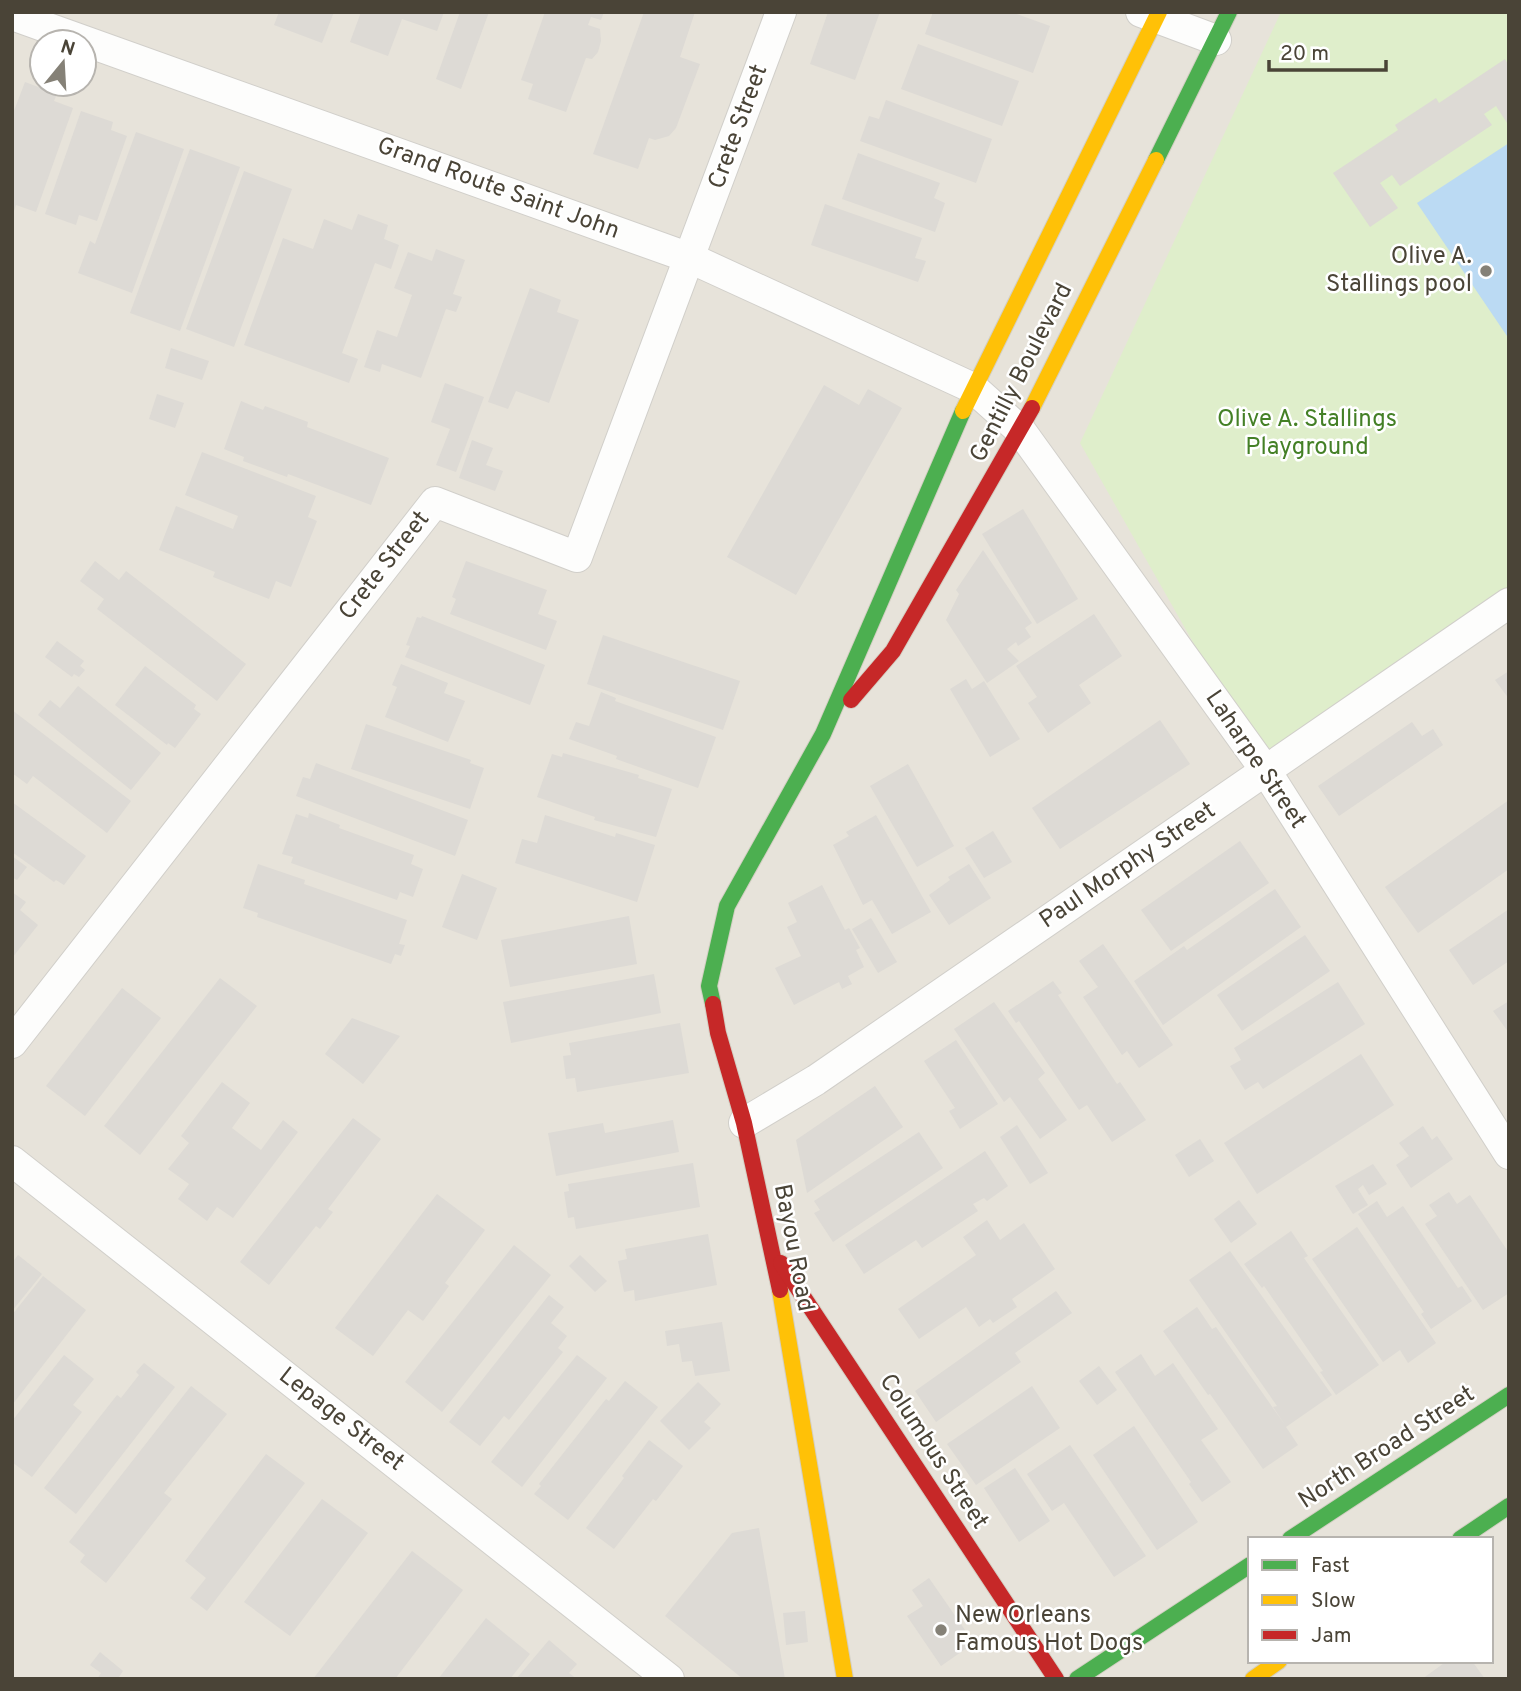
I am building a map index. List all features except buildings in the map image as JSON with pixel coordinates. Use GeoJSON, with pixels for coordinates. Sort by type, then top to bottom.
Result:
{"type":"FeatureCollection","features":[{"type":"Feature","properties":{"kind":"main road","name":"Gentilly Boulevard"},"geometry":{"type":"LineString","coordinates":[[823,734],[893,651],[1021,431],[1229,12]]}},
{"type":"Feature","properties":{"kind":"main road","name":"Gentilly Boulevard"},"geometry":{"type":"LineString","coordinates":[[764,838],[823,734],[973,388],[1152,14]]}},
{"type":"Feature","properties":{"kind":"main road","name":"Bayou Road"},"geometry":{"type":"LineString","coordinates":[[764,838],[727,906],[709,986],[718,1033],[744,1124],[773,1251],[845,1679]]}},
{"type":"Feature","properties":{"kind":"main road","name":"Columbus Street"},"geometry":{"type":"LineString","coordinates":[[773,1251],[1056,1679]]}},
{"type":"Feature","properties":{"kind":"main road","name":"North Broad Street"},"geometry":{"type":"LineString","coordinates":[[1293,1537],[1509,1395]]}},
{"type":"Feature","properties":{"kind":"main road"},"geometry":{"type":"LineString","coordinates":[[1463,1537],[1509,1506]]}},
{"type":"Feature","properties":{"kind":"main road"},"geometry":{"type":"LineString","coordinates":[[1077,1679],[1248,1566]]}},
{"type":"Feature","properties":{"kind":"main road"},"geometry":{"type":"LineString","coordinates":[[1253,1679],[1276,1663]]}},
{"type":"Feature","properties":{"kind":"street","name":"Crete Street"},"geometry":{"type":"LineString","coordinates":[[12,1043],[435,502],[578,556],[781,12]]}},
{"type":"Feature","properties":{"kind":"street"},"geometry":{"type":"LineString","coordinates":[[1152,14],[1216,40]]}},
{"type":"Feature","properties":{"kind":"street","name":"Grand Route Saint John"},"geometry":{"type":"LineString","coordinates":[[12,15],[690,258],[973,388]]}},
{"type":"Feature","properties":{"kind":"street","name":"Laharpe Street"},"geometry":{"type":"LineString","coordinates":[[973,388],[1021,431],[1266,771],[1509,1154]]}},
{"type":"Feature","properties":{"kind":"street","name":"Paul Morphy Street"},"geometry":{"type":"LineString","coordinates":[[744,1124],[816,1080],[1509,603]]}},
{"type":"Feature","properties":{"kind":"street","name":"Lepage Street"},"geometry":{"type":"LineString","coordinates":[[12,1161],[669,1679]]}},
{"type":"Feature","properties":{"kind":"shaded area"},"geometry":{"type":"Polygon","coordinates":[[[12,12],[1509,12],[1509,1679],[12,1679],[12,12]]]}},
{"type":"Feature","properties":{"kind":"green space","name":"Olive A. Stallings Playground"},"geometry":{"type":"Polygon","coordinates":[[[1281,12],[1509,12],[1509,603],[1266,771],[1080,443],[1281,12]]]}},
{"type":"Feature","properties":{"kind":"water","name":"Olive A. Stallings pool"},"geometry":{"type":"Polygon","coordinates":[[[1509,143],[1509,339],[1417,203],[1509,143]]]}},
{"type":"Feature","properties":{"kind":"traffic: fast"},"geometry":{"type":"LineString","coordinates":[[1156,160],[1229,12]]}},
{"type":"Feature","properties":{"kind":"traffic: fast"},"geometry":{"type":"LineString","coordinates":[[713,1004],[709,986],[727,906],[823,734],[963,411]]}},
{"type":"Feature","properties":{"kind":"traffic: fast"},"geometry":{"type":"LineString","coordinates":[[1293,1537],[1509,1395]]}},
{"type":"Feature","properties":{"kind":"traffic: fast"},"geometry":{"type":"LineString","coordinates":[[1463,1537],[1509,1506]]}},
{"type":"Feature","properties":{"kind":"traffic: fast"},"geometry":{"type":"LineString","coordinates":[[1077,1679],[1248,1566]]}},
{"type":"Feature","properties":{"kind":"traffic: slow"},"geometry":{"type":"LineString","coordinates":[[963,411],[1159,12]]}},
{"type":"Feature","properties":{"kind":"traffic: slow"},"geometry":{"type":"LineString","coordinates":[[1032,408],[1156,160]]}},
{"type":"Feature","properties":{"kind":"traffic: slow"},"geometry":{"type":"LineString","coordinates":[[780,1290],[845,1679]]}},
{"type":"Feature","properties":{"kind":"traffic: slow"},"geometry":{"type":"LineString","coordinates":[[1253,1679],[1276,1663]]}},
{"type":"Feature","properties":{"kind":"traffic: jam"},"geometry":{"type":"LineString","coordinates":[[851,700],[893,651],[1032,408]]}},
{"type":"Feature","properties":{"kind":"traffic: jam"},"geometry":{"type":"LineString","coordinates":[[713,1004],[718,1033],[744,1123],[780,1290]]}},
{"type":"Feature","properties":{"kind":"traffic: jam"},"geometry":{"type":"LineString","coordinates":[[781,1263],[1056,1679]]}},
{"type":"Feature","properties":{"kind":"place","name":"Olive A. Stallings pool"},"geometry":{"type":"Point","coordinates":[1486,271]}},
{"type":"Feature","properties":{"kind":"place","name":"New Orleans Famous Hot Dogs"},"geometry":{"type":"Point","coordinates":[941,1630]}}]}
